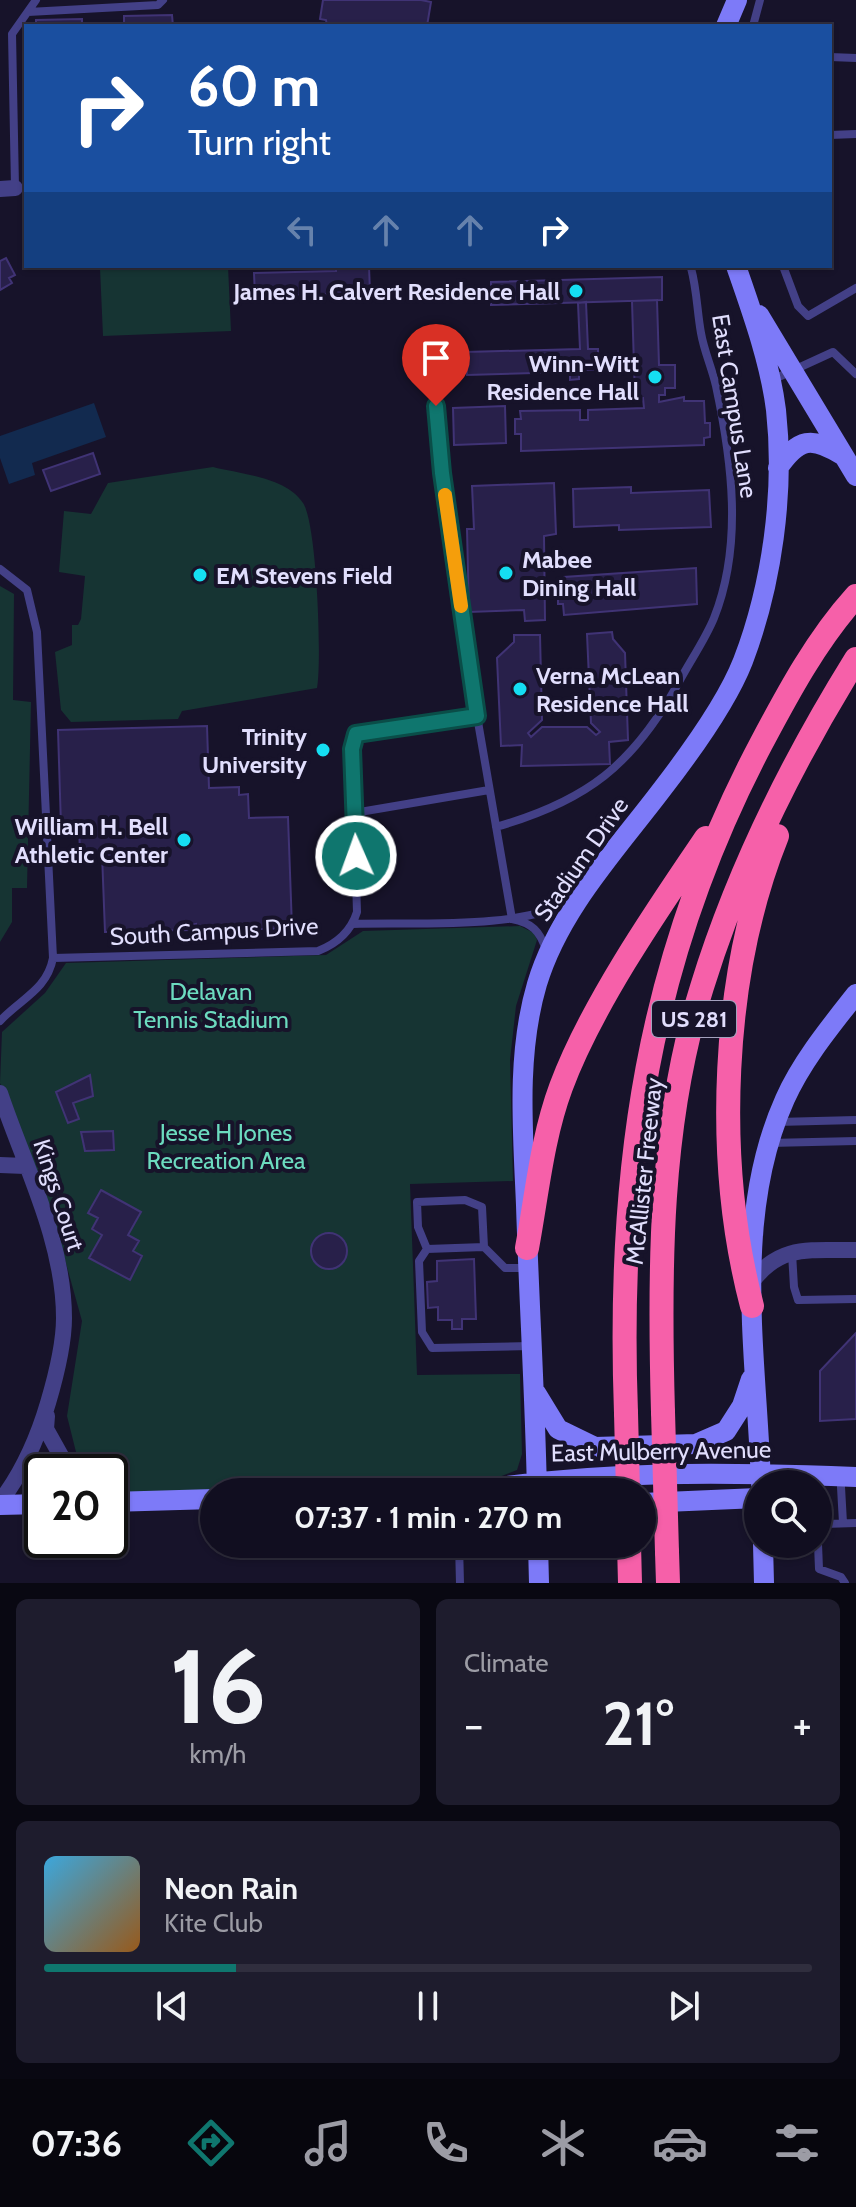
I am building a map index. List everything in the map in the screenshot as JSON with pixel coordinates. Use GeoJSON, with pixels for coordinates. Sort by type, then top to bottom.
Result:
{"type":"FeatureCollection","features":[{"type":"Feature","properties":{"kind":"highway","name":"McAllister Freeway"},"geometry":{"type":"LineString","coordinates":[[628,1478],[624,1248],[640,1093],[663,991],[689,908],[734,797],[799,676],[856,596]]}},
{"type":"Feature","properties":{"kind":"highway","name":"McAllister Freeway"},"geometry":{"type":"LineString","coordinates":[[668,1583],[660,1313],[666,1190],[677,1104],[701,988],[776,796],[856,662]]}},
{"type":"Feature","properties":{"kind":"highway"},"geometry":{"type":"LineString","coordinates":[[752,1294],[740,1259],[728,1067],[739,966],[768,858],[792,799],[828,734],[856,662]]}},
{"type":"Feature","properties":{"kind":"highway"},"geometry":{"type":"LineString","coordinates":[[528,1258],[546,1143],[562,1086],[591,1024],[668,894],[734,797]]}},
{"type":"Feature","properties":{"kind":"highway"},"geometry":{"type":"LineString","coordinates":[[629,1558],[630,1583]]}},
{"type":"Feature","properties":{"kind":"main road"},"geometry":{"type":"LineString","coordinates":[[727,24],[737,0]]}},
{"type":"Feature","properties":{"kind":"main road","name":"Stadium Drive"},"geometry":{"type":"LineString","coordinates":[[537,1478],[523,1066],[528,1019],[548,957],[564,922],[667,783],[742,663],[767,581],[778,468],[770,381],[737,268]]}},
{"type":"Feature","properties":{"kind":"main road","name":"Stadium Drive"},"geometry":{"type":"LineString","coordinates":[[743,287],[856,476]]}},
{"type":"Feature","properties":{"kind":"main road"},"geometry":{"type":"LineString","coordinates":[[778,468],[789,453],[809,442],[822,443],[842,455]]}},
{"type":"Feature","properties":{"kind":"main road"},"geometry":{"type":"LineString","coordinates":[[760,1470],[752,1294],[754,1214],[768,1143],[799,1073],[855,997]]}},
{"type":"Feature","properties":{"kind":"main road"},"geometry":{"type":"LineString","coordinates":[[533,1385],[547,1416],[558,1429],[586,1444],[595,1447],[696,1444],[712,1440],[736,1418],[754,1370]]}},
{"type":"Feature","properties":{"kind":"main road","name":"East Mulberry Avenue"},"geometry":{"type":"LineString","coordinates":[[656,1482],[744,1479]]}},
{"type":"Feature","properties":{"kind":"main road"},"geometry":{"type":"LineString","coordinates":[[128,1501],[200,1499]]}},
{"type":"Feature","properties":{"kind":"main road","name":"East Mulberry Avenue"},"geometry":{"type":"LineString","coordinates":[[656,1502],[744,1499]]}},
{"type":"Feature","properties":{"kind":"main road"},"geometry":{"type":"LineString","coordinates":[[0,1503],[24,1504]]}},
{"type":"Feature","properties":{"kind":"main road"},"geometry":{"type":"LineString","coordinates":[[538,1558],[539,1583]]}},
{"type":"Feature","properties":{"kind":"main road"},"geometry":{"type":"LineString","coordinates":[[763,1558],[764,1583]]}},
{"type":"Feature","properties":{"kind":"street","name":"Kings Court"},"geometry":{"type":"LineString","coordinates":[[0,1093],[51,1237],[64,1317],[46,1429],[60,1454]]}},
{"type":"Feature","properties":{"kind":"street"},"geometry":{"type":"LineString","coordinates":[[0,1165],[25,1166]]}},
{"type":"Feature","properties":{"kind":"street"},"geometry":{"type":"LineString","coordinates":[[752,1294],[773,1259],[792,1252],[856,1250]]}},
{"type":"Feature","properties":{"kind":"street","name":"Kings Court"},"geometry":{"type":"LineString","coordinates":[[0,1503],[13,1485],[47,1408]]}},
{"type":"Feature","properties":{"kind":"lane"},"geometry":{"type":"LineString","coordinates":[[7,188],[12,34],[36,0]]}},
{"type":"Feature","properties":{"kind":"lane"},"geometry":{"type":"LineString","coordinates":[[28,12],[158,5],[163,0]]}},
{"type":"Feature","properties":{"kind":"lane"},"geometry":{"type":"LineString","coordinates":[[754,24],[760,0]]}},
{"type":"Feature","properties":{"kind":"lane"},"geometry":{"type":"LineString","coordinates":[[832,57],[856,58]]}},
{"type":"Feature","properties":{"kind":"lane"},"geometry":{"type":"LineString","coordinates":[[832,135],[856,134]]}},
{"type":"Feature","properties":{"kind":"lane","name":"East Campus Lane"},"geometry":{"type":"LineString","coordinates":[[496,827],[545,813],[595,786],[621,762],[651,730],[713,620],[725,583],[732,539],[732,487],[716,385],[701,334],[691,268]]}},
{"type":"Feature","properties":{"kind":"lane"},"geometry":{"type":"LineString","coordinates":[[784,268],[798,306],[808,316],[856,288]]}},
{"type":"Feature","properties":{"kind":"lane"},"geometry":{"type":"LineString","coordinates":[[770,381],[833,352],[854,370]]}},
{"type":"Feature","properties":{"kind":"lane"},"geometry":{"type":"LineString","coordinates":[[436,406],[442,473],[477,716],[512,919],[529,923],[542,936],[548,957]]}},
{"type":"Feature","properties":{"kind":"lane"},"geometry":{"type":"LineString","coordinates":[[0,569],[27,590],[37,632],[53,958],[50,973],[41,985],[0,1021]]}},
{"type":"Feature","properties":{"kind":"lane"},"geometry":{"type":"LineString","coordinates":[[353,924],[357,912],[352,749],[356,734],[477,716]]}},
{"type":"Feature","properties":{"kind":"lane"},"geometry":{"type":"LineString","coordinates":[[354,813],[489,790]]}},
{"type":"Feature","properties":{"kind":"lane","name":"South Campus Drive"},"geometry":{"type":"LineString","coordinates":[[53,958],[318,951],[329,947],[353,924],[512,919],[552,911],[587,890]]}},
{"type":"Feature","properties":{"kind":"lane"},"geometry":{"type":"LineString","coordinates":[[776,1122],[856,1120]]}},
{"type":"Feature","properties":{"kind":"lane"},"geometry":{"type":"LineString","coordinates":[[768,1143],[856,1141]]}},
{"type":"Feature","properties":{"kind":"lane"},"geometry":{"type":"LineString","coordinates":[[427,1249],[418,1227],[417,1202],[465,1200],[482,1207],[484,1247],[505,1268],[528,1258]]}},
{"type":"Feature","properties":{"kind":"lane"},"geometry":{"type":"LineString","coordinates":[[427,1249],[484,1247]]}},
{"type":"Feature","properties":{"kind":"lane"},"geometry":{"type":"LineString","coordinates":[[427,1249],[419,1261],[421,1318],[422,1332],[432,1348],[531,1346]]}},
{"type":"Feature","properties":{"kind":"lane"},"geometry":{"type":"LineString","coordinates":[[792,1252],[798,1300],[856,1299]]}},
{"type":"Feature","properties":{"kind":"lane"},"geometry":{"type":"LineString","coordinates":[[843,1523],[851,1483]]}},
{"type":"Feature","properties":{"kind":"lane"},"geometry":{"type":"LineString","coordinates":[[832,1524],[856,1523]]}},
{"type":"Feature","properties":{"kind":"lane"},"geometry":{"type":"LineString","coordinates":[[459,1558],[460,1583]]}},
{"type":"Feature","properties":{"kind":"lane"},"geometry":{"type":"LineString","coordinates":[[819,1558],[819,1569],[841,1577],[845,1583]]}},
{"type":"Feature","properties":{"kind":"green space"},"geometry":{"type":"Polygon","coordinates":[[[100,268],[228,268],[231,331],[103,336],[100,268]]]}},
{"type":"Feature","properties":{"kind":"green space","name":"EM Stevens Field"},"geometry":{"type":"Polygon","coordinates":[[[213,467],[274,482],[286,487],[303,503],[315,563],[317,688],[182,711],[178,719],[71,722],[61,710],[55,652],[72,645],[72,625],[78,625],[81,619],[85,576],[59,572],[64,511],[91,514],[108,483],[213,467]]]}},
{"type":"Feature","properties":{"kind":"green space"},"geometry":{"type":"Polygon","coordinates":[[[0,586],[14,594],[13,700],[31,702],[27,888],[12,888],[12,922],[0,942],[0,586]]]}},
{"type":"Feature","properties":{"kind":"green space","name":"Jesse H Jones Recreation Area"},"geometry":{"type":"Polygon","coordinates":[[[520,926],[534,933],[537,940],[516,1006],[510,1060],[513,1181],[410,1184],[417,1375],[520,1374],[522,1454],[517,1470],[493,1478],[200,1478],[200,1491],[128,1493],[128,1454],[76,1454],[67,1416],[82,1321],[52,1213],[0,1083],[2,1032],[45,993],[66,963],[326,955],[363,931],[520,926]]]}},
{"type":"Feature","properties":{"kind":"water"},"geometry":{"type":"Polygon","coordinates":[[[94,403],[106,437],[32,463],[35,475],[9,484],[0,458],[0,436],[94,403]]]}},
{"type":"Feature","properties":{"kind":"building"},"geometry":{"type":"Polygon","coordinates":[[[323,0],[431,2],[427,24],[327,24],[326,20],[320,19],[323,0]]]}},
{"type":"Feature","properties":{"kind":"building"},"geometry":{"type":"Polygon","coordinates":[[[172,15],[173,24],[124,24],[124,16],[172,15]]]}},
{"type":"Feature","properties":{"kind":"building"},"geometry":{"type":"Polygon","coordinates":[[[82,19],[82,24],[36,24],[36,20],[82,19]]]}},
{"type":"Feature","properties":{"kind":"building"},"geometry":{"type":"Polygon","coordinates":[[[6,258],[15,275],[9,278],[12,283],[0,290],[0,261],[6,258]]]}},
{"type":"Feature","properties":{"kind":"building"},"geometry":{"type":"Polygon","coordinates":[[[336,268],[369,268],[370,293],[255,296],[254,273],[336,271],[336,268]]]}},
{"type":"Feature","properties":{"kind":"building","name":"James H. Calvert Residence Hall"},"geometry":{"type":"Polygon","coordinates":[[[662,277],[662,300],[491,305],[491,282],[662,277]]]}},
{"type":"Feature","properties":{"kind":"building","name":"Winn-Witt Residence Hall"},"geometry":{"type":"Polygon","coordinates":[[[657,300],[659,365],[675,365],[675,388],[665,388],[665,395],[659,395],[659,402],[684,397],[684,401],[704,401],[705,423],[710,423],[710,437],[704,438],[704,445],[521,451],[521,434],[515,434],[515,419],[521,419],[520,411],[580,410],[580,420],[588,420],[588,410],[644,408],[643,398],[635,398],[632,301],[657,300]]]}},
{"type":"Feature","properties":{"kind":"building"},"geometry":{"type":"Polygon","coordinates":[[[586,302],[588,349],[598,349],[598,358],[604,358],[604,369],[579,370],[579,379],[570,380],[570,372],[467,375],[466,352],[580,349],[578,303],[586,302]]]}},
{"type":"Feature","properties":{"kind":"building"},"geometry":{"type":"Polygon","coordinates":[[[505,406],[506,443],[454,445],[453,408],[505,406]]]}},
{"type":"Feature","properties":{"kind":"building"},"geometry":{"type":"Polygon","coordinates":[[[93,453],[100,474],[51,491],[43,470],[93,453]]]}},
{"type":"Feature","properties":{"kind":"building","name":"Mabee Dining Hall"},"geometry":{"type":"Polygon","coordinates":[[[554,483],[556,534],[544,536],[545,620],[525,621],[524,610],[469,612],[467,529],[474,529],[472,486],[554,483]]]}},
{"type":"Feature","properties":{"kind":"building"},"geometry":{"type":"Polygon","coordinates":[[[631,487],[631,493],[709,490],[711,527],[619,530],[619,525],[574,527],[573,489],[631,487]]]}},
{"type":"Feature","properties":{"kind":"building"},"geometry":{"type":"Polygon","coordinates":[[[696,568],[697,604],[564,615],[563,604],[558,604],[558,592],[565,592],[564,577],[696,568]]]}},
{"type":"Feature","properties":{"kind":"building","name":"Verna McLean Residence Hall"},"geometry":{"type":"Polygon","coordinates":[[[612,632],[613,639],[625,653],[628,740],[609,742],[610,764],[521,766],[522,745],[501,746],[497,658],[514,642],[514,635],[540,635],[542,720],[528,733],[531,737],[542,727],[587,727],[596,735],[600,732],[591,723],[587,634],[612,632]]]}},
{"type":"Feature","properties":{"kind":"building","name":"William H. Bell Athletic Center"},"geometry":{"type":"Polygon","coordinates":[[[207,726],[209,788],[239,787],[239,795],[248,794],[249,818],[288,817],[292,928],[196,931],[196,924],[189,925],[190,930],[144,931],[145,942],[120,942],[120,932],[105,932],[102,854],[80,854],[79,825],[61,826],[58,730],[207,726]]]}},
{"type":"Feature","properties":{"kind":"building"},"geometry":{"type":"Polygon","coordinates":[[[90,1075],[93,1096],[73,1103],[79,1119],[68,1123],[56,1092],[90,1075]]]}},
{"type":"Feature","properties":{"kind":"building"},"geometry":{"type":"Polygon","coordinates":[[[113,1131],[114,1150],[85,1151],[81,1132],[113,1131]]]}},
{"type":"Feature","properties":{"kind":"building"},"geometry":{"type":"Polygon","coordinates":[[[101,1190],[141,1212],[128,1235],[139,1241],[133,1251],[142,1256],[130,1280],[89,1258],[102,1235],[92,1229],[98,1218],[88,1213],[101,1190]]]}},
{"type":"Feature","properties":{"kind":"building"},"geometry":{"type":"Polygon","coordinates":[[[329,1233],[342,1238],[347,1251],[342,1264],[329,1269],[316,1264],[311,1251],[316,1238],[329,1233]]]}},
{"type":"Feature","properties":{"kind":"building"},"geometry":{"type":"Polygon","coordinates":[[[474,1259],[476,1319],[462,1319],[462,1329],[452,1329],[452,1320],[438,1320],[438,1307],[428,1308],[427,1282],[437,1281],[437,1261],[474,1259]]]}},
{"type":"Feature","properties":{"kind":"building"},"geometry":{"type":"Polygon","coordinates":[[[856,1333],[856,1419],[820,1421],[820,1371],[856,1333]]]}},
{"type":"Feature","properties":{"kind":"slow traffic"},"geometry":{"type":"LineString","coordinates":[[445,495],[461,606]]}},
{"type":"Feature","properties":{"kind":"place","name":"James H. Calvert Residence Hall"},"geometry":{"type":"Point","coordinates":[576,291]}},
{"type":"Feature","properties":{"kind":"place","name":"Winn-Witt Residence Hall"},"geometry":{"type":"Point","coordinates":[655,377]}},
{"type":"Feature","properties":{"kind":"place","name":"Mabee Dining Hall"},"geometry":{"type":"Point","coordinates":[506,573]}},
{"type":"Feature","properties":{"kind":"place","name":"EM Stevens Field"},"geometry":{"type":"Point","coordinates":[200,575]}},
{"type":"Feature","properties":{"kind":"place","name":"Verna McLean Residence Hall"},"geometry":{"type":"Point","coordinates":[520,689]}},
{"type":"Feature","properties":{"kind":"place","name":"Trinity University"},"geometry":{"type":"Point","coordinates":[323,750]}},
{"type":"Feature","properties":{"kind":"place","name":"William H. Bell Athletic Center"},"geometry":{"type":"Point","coordinates":[184,840]}},
{"type":"Feature","properties":{"kind":"route"},"geometry":{"type":"LineString","coordinates":[[356,856],[352,749],[356,734],[477,716],[442,473],[436,406]]}},
{"type":"Feature","properties":{"kind":"park label","name":"Delavan Tennis Stadium"},"geometry":{"type":"Point","coordinates":[211,1005]}}]}
